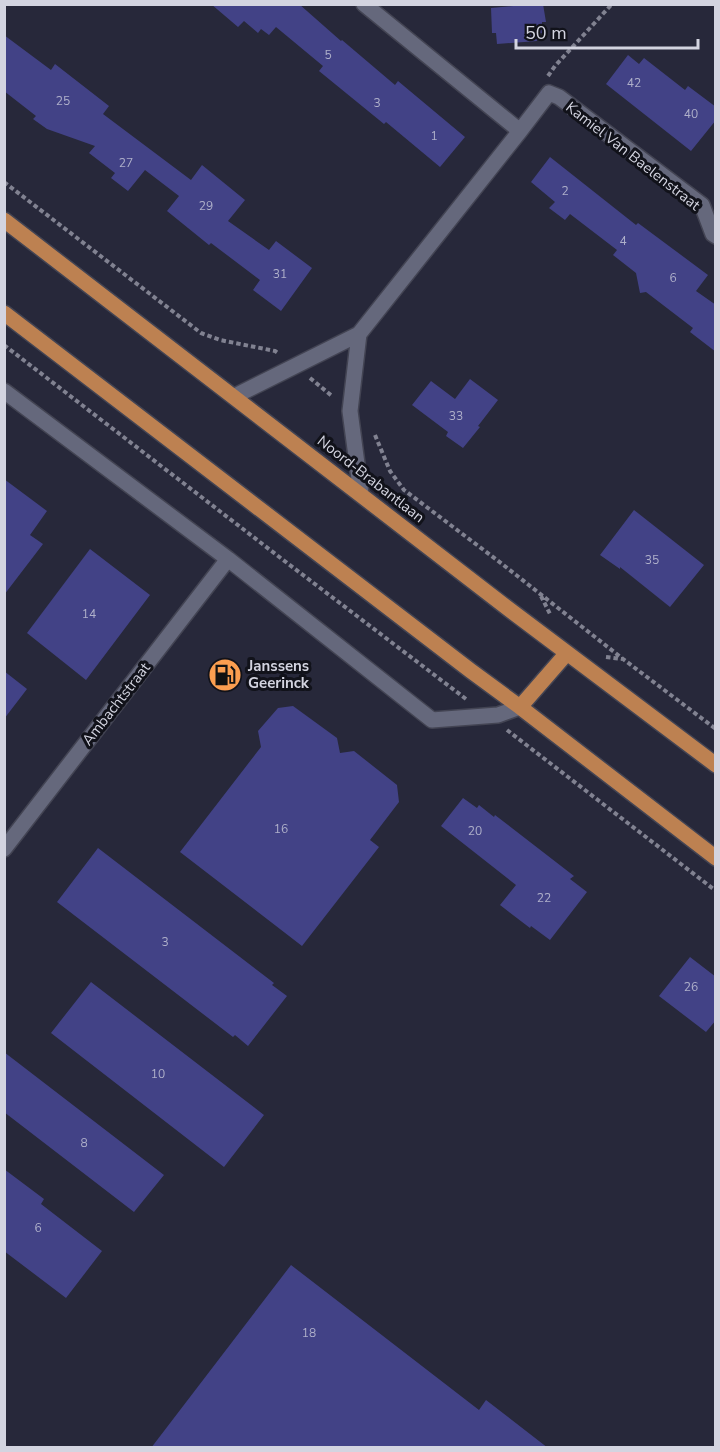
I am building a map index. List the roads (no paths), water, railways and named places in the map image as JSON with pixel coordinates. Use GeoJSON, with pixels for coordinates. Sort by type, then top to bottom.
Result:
{"type":"FeatureCollection","features":[{"type":"Feature","properties":{"kind":"main road","name":"Noord-Brabantlaan"},"geometry":{"type":"LineString","coordinates":[[4,220],[716,765]]}},
{"type":"Feature","properties":{"kind":"main road"},"geometry":{"type":"LineString","coordinates":[[4,313],[716,858]]}},
{"type":"Feature","properties":{"kind":"main road"},"geometry":{"type":"LineString","coordinates":[[520,707],[567,653]]}},
{"type":"Feature","properties":{"kind":"street"},"geometry":{"type":"LineString","coordinates":[[235,396],[359,334],[520,131],[364,4]]}},
{"type":"Feature","properties":{"kind":"street","name":"Kamiel Van Baelenstraat"},"geometry":{"type":"LineString","coordinates":[[520,131],[549,93],[559,97],[702,205],[713,234],[716,236]]}},
{"type":"Feature","properties":{"kind":"street"},"geometry":{"type":"LineString","coordinates":[[359,334],[350,411],[361,494]]}},
{"type":"Feature","properties":{"kind":"street"},"geometry":{"type":"LineString","coordinates":[[4,391],[228,560],[432,720],[498,716],[520,707]]}},
{"type":"Feature","properties":{"kind":"street","name":"Ambachtstraat"},"geometry":{"type":"LineString","coordinates":[[4,849],[228,560]]}},
{"type":"Feature","properties":{"kind":"place","name":"Janssens Geerinck"},"geometry":{"type":"Point","coordinates":[225,675]}}]}
